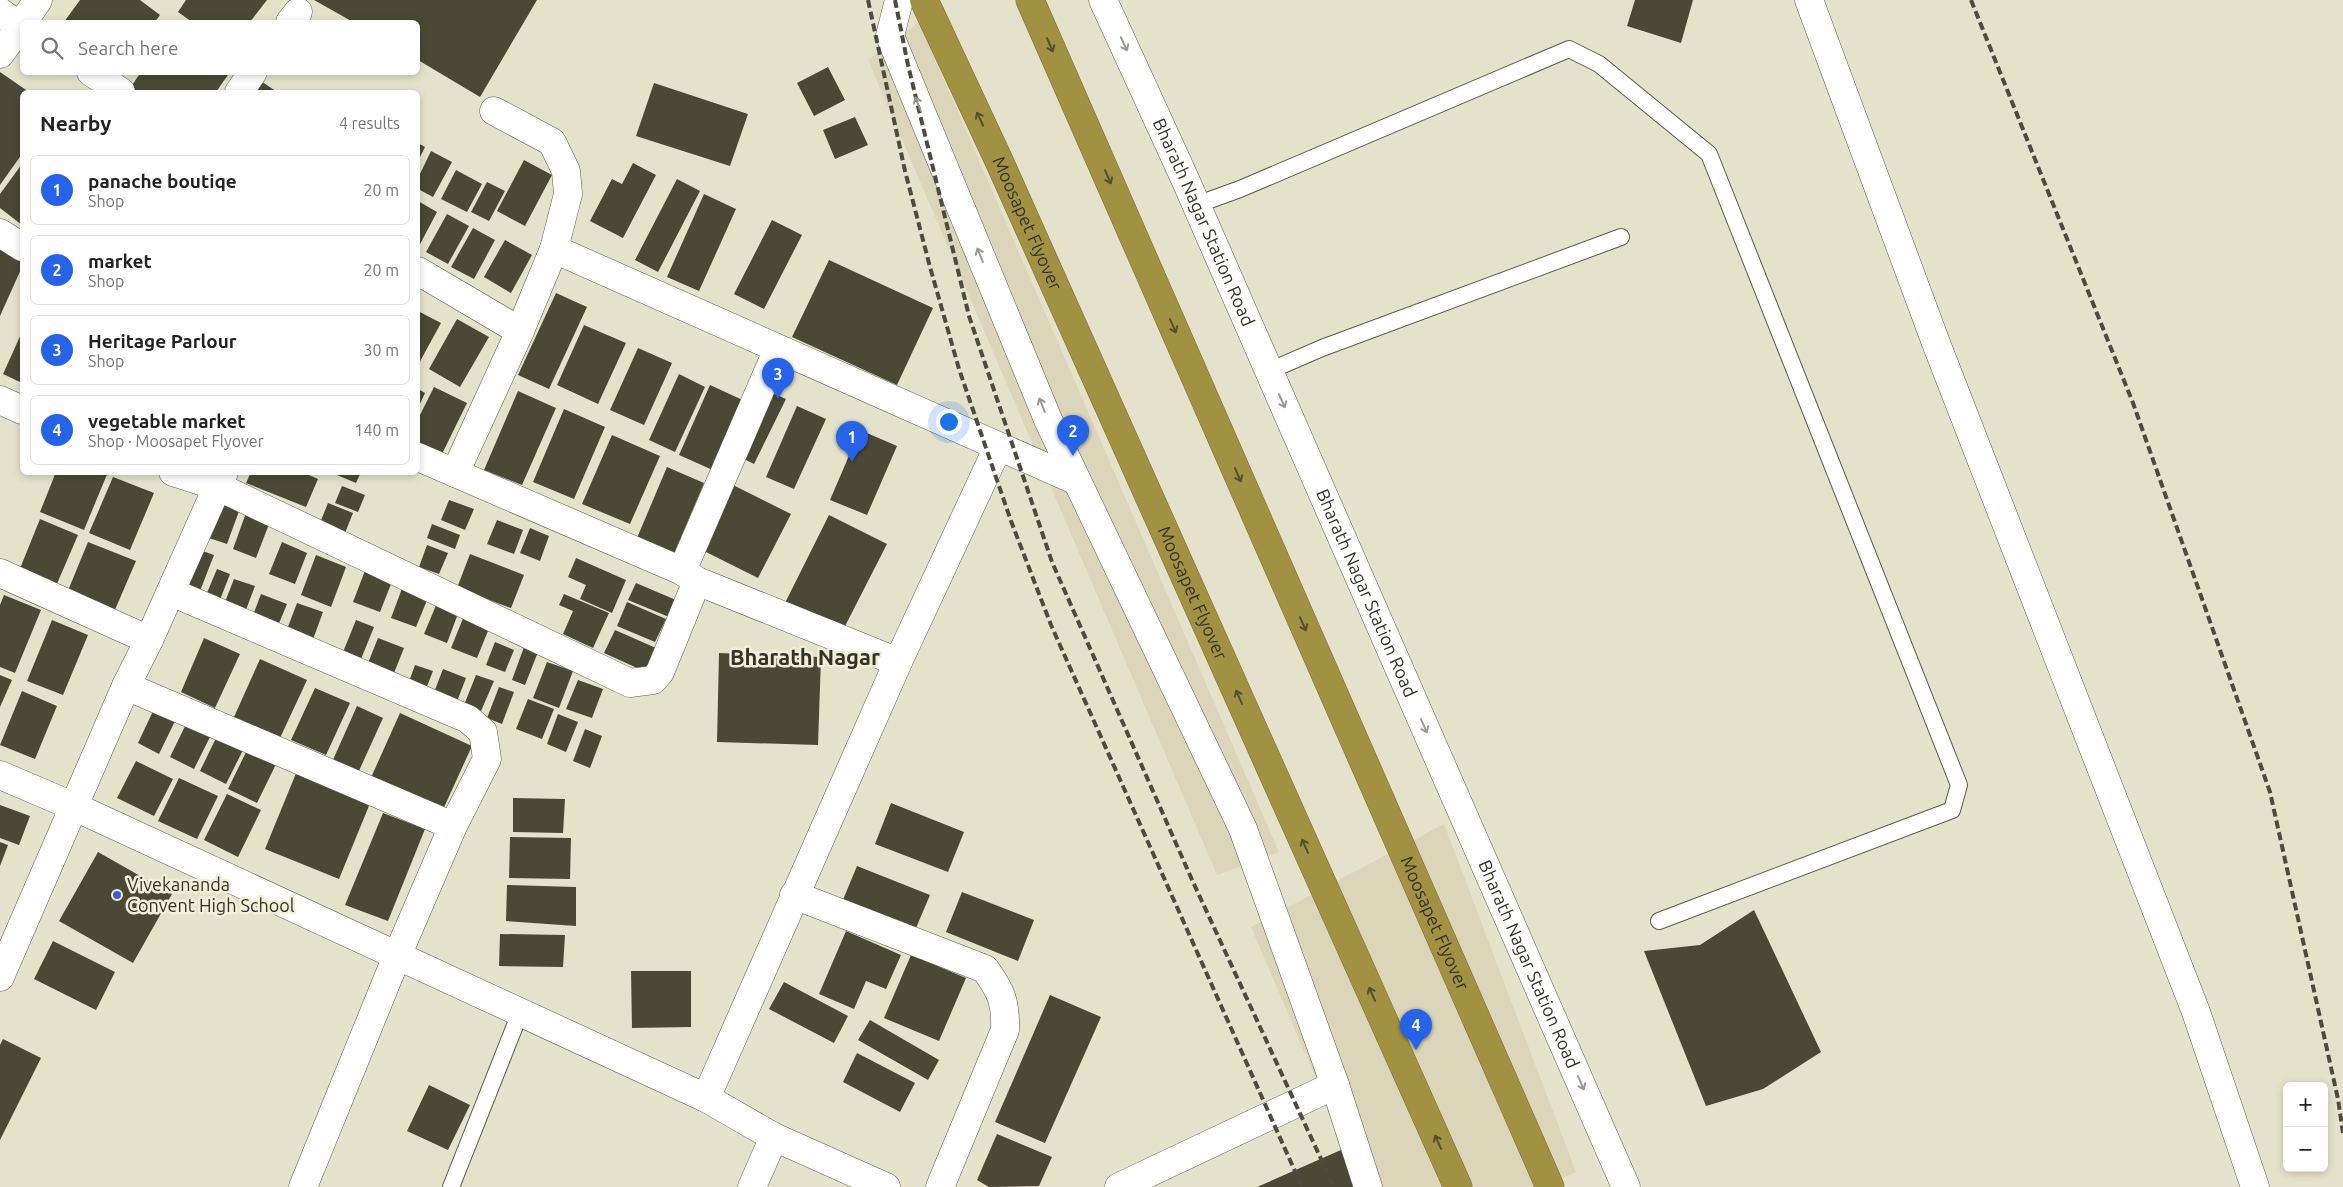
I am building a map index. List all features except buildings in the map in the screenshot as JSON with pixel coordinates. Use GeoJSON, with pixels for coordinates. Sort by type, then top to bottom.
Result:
{"type":"FeatureCollection","features":[{"type":"Feature","properties":{"kind":"highway","name":"Moosapet Flyover"},"geometry":{"type":"LineString","coordinates":[[924,0],[1000,163],[1458,1187]]}},
{"type":"Feature","properties":{"kind":"highway","name":"Moosapet Flyover"},"geometry":{"type":"LineString","coordinates":[[1030,0],[1550,1187]]}},
{"type":"Feature","properties":{"kind":"street"},"geometry":{"type":"LineString","coordinates":[[21,20],[38,0]]}},
{"type":"Feature","properties":{"kind":"street"},"geometry":{"type":"LineString","coordinates":[[899,0],[890,36],[1049,422],[1243,829],[1335,1085],[1368,1187]]}},
{"type":"Feature","properties":{"kind":"street","name":"Bharath Nagar Station Road"},"geometry":{"type":"LineString","coordinates":[[1104,0],[1196,205],[1626,1187]]}},
{"type":"Feature","properties":{"kind":"street"},"geometry":{"type":"LineString","coordinates":[[1809,0],[1936,342],[2196,1012],[2256,1187]]}},
{"type":"Feature","properties":{"kind":"street"},"geometry":{"type":"LineString","coordinates":[[0,54],[18,23]]}},
{"type":"Feature","properties":{"kind":"street"},"geometry":{"type":"LineString","coordinates":[[96,75],[118,90]]}},
{"type":"Feature","properties":{"kind":"street"},"geometry":{"type":"LineString","coordinates":[[240,90],[251,75]]}},
{"type":"Feature","properties":{"kind":"street"},"geometry":{"type":"LineString","coordinates":[[455,473],[520,331],[554,249],[568,194],[566,171],[552,142],[494,111]]}},
{"type":"Feature","properties":{"kind":"street"},"geometry":{"type":"LineString","coordinates":[[0,233],[20,246]]}},
{"type":"Feature","properties":{"kind":"street"},"geometry":{"type":"LineString","coordinates":[[554,249],[1077,481]]}},
{"type":"Feature","properties":{"kind":"street"},"geometry":{"type":"LineString","coordinates":[[420,272],[520,331]]}},
{"type":"Feature","properties":{"kind":"street"},"geometry":{"type":"LineString","coordinates":[[191,475],[222,480],[630,683],[653,680],[660,672],[689,576],[778,349]]}},
{"type":"Feature","properties":{"kind":"street"},"geometry":{"type":"LineString","coordinates":[[0,400],[20,409]]}},
{"type":"Feature","properties":{"kind":"street"},"geometry":{"type":"LineString","coordinates":[[706,1098],[898,662],[998,447]]}},
{"type":"Feature","properties":{"kind":"street"},"geometry":{"type":"LineString","coordinates":[[420,458],[689,576],[898,662]]}},
{"type":"Feature","properties":{"kind":"street"},"geometry":{"type":"LineString","coordinates":[[0,977],[126,686],[222,480]]}},
{"type":"Feature","properties":{"kind":"street"},"geometry":{"type":"LineString","coordinates":[[1,575],[149,640]]}},
{"type":"Feature","properties":{"kind":"street"},"geometry":{"type":"LineString","coordinates":[[171,592],[468,719],[483,732],[487,759],[453,826],[397,956],[304,1187]]}},
{"type":"Feature","properties":{"kind":"street"},"geometry":{"type":"LineString","coordinates":[[126,686],[453,826]]}},
{"type":"Feature","properties":{"kind":"street"},"geometry":{"type":"LineString","coordinates":[[0,775],[75,806],[706,1098],[774,1137],[886,1187]]}},
{"type":"Feature","properties":{"kind":"street"},"geometry":{"type":"LineString","coordinates":[[794,895],[985,969],[998,987],[1006,1007],[1005,1030],[940,1187]]}},
{"type":"Feature","properties":{"kind":"street"},"geometry":{"type":"LineString","coordinates":[[1119,1187],[1335,1085]]}},
{"type":"Feature","properties":{"kind":"street"},"geometry":{"type":"LineString","coordinates":[[752,1187],[774,1137]]}},
{"type":"Feature","properties":{"kind":"lane"},"geometry":{"type":"LineString","coordinates":[[1196,205],[1240,189],[1568,49],[1599,64],[1709,154],[1959,786],[1952,810],[1658,921]]}},
{"type":"Feature","properties":{"kind":"lane"},"geometry":{"type":"LineString","coordinates":[[1269,371],[1322,348],[1621,237]]}},
{"type":"Feature","properties":{"kind":"lane"},"geometry":{"type":"LineString","coordinates":[[451,1187],[520,1013]]}},
{"type":"Feature","properties":{"kind":"shaded area"},"geometry":{"type":"Polygon","coordinates":[[[919,22],[1279,852],[1217,875],[868,60],[919,22]]]}},
{"type":"Feature","properties":{"kind":"shaded area"},"geometry":{"type":"Polygon","coordinates":[[[1444,824],[1576,1172],[1541,1187],[1362,1187],[1251,927],[1444,824]]]}},
{"type":"Feature","properties":{"kind":"railway"},"geometry":{"type":"LineString","coordinates":[[868,0],[905,171],[930,267],[959,369],[1011,521],[1051,625],[1302,1187]]}},
{"type":"Feature","properties":{"kind":"railway"},"geometry":{"type":"LineString","coordinates":[[895,0],[908,65],[969,316],[1052,562],[1193,882],[1334,1187]]}},
{"type":"Feature","properties":{"kind":"railway"},"geometry":{"type":"LineString","coordinates":[[1971,0],[2133,403],[2270,792],[2338,1099],[2343,1133]]}},
{"type":"Feature","properties":{"kind":"place","name":"Heritage Parlour"},"geometry":{"type":"Point","coordinates":[778,399]}},
{"type":"Feature","properties":{"kind":"place","name":"market"},"geometry":{"type":"Point","coordinates":[1073,456]}},
{"type":"Feature","properties":{"kind":"place","name":"panache boutiqe"},"geometry":{"type":"Point","coordinates":[852,462]}},
{"type":"Feature","properties":{"kind":"place","name":"Vivekananda Convent High School"},"geometry":{"type":"Point","coordinates":[117,895]}},
{"type":"Feature","properties":{"kind":"place","name":"vegetable market"},"geometry":{"type":"Point","coordinates":[1416,1050]}},
{"type":"Feature","properties":{"kind":"district","name":"Bharath Nagar"},"geometry":{"type":"Point","coordinates":[805,657]}}]}
